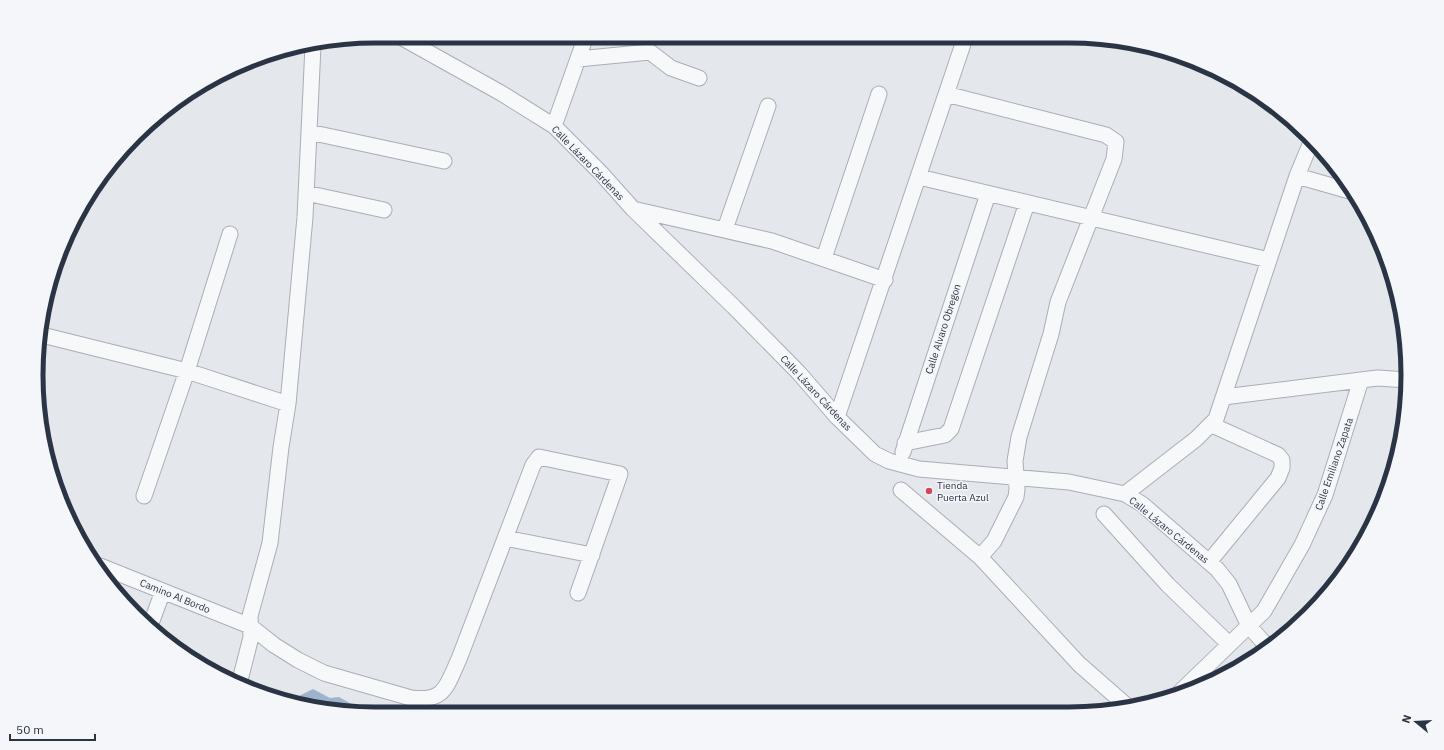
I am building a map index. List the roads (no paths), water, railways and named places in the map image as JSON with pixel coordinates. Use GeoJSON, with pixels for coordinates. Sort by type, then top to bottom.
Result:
{"type":"FeatureCollection","features":[{"type":"Feature","properties":{"kind":"street","name":"Calle Lázaro Cárdenas"},"geometry":{"type":"LineString","coordinates":[[412,43],[501,93],[554,126],[600,172],[633,209],[734,307],[799,373],[838,417],[876,454],[900,464],[919,469],[1069,482],[1125,494],[1142,504],[1209,562],[1229,584],[1249,626],[1264,643]]}},
{"type":"Feature","properties":{"kind":"street"},"geometry":{"type":"LineString","coordinates":[[554,126],[584,43]]}},
{"type":"Feature","properties":{"kind":"street"},"geometry":{"type":"LineString","coordinates":[[838,417],[963,44]]}},
{"type":"Feature","properties":{"kind":"street"},"geometry":{"type":"LineString","coordinates":[[240,679],[251,637],[250,616],[270,542],[281,447],[288,404],[305,217],[313,49]]}},
{"type":"Feature","properties":{"kind":"street"},"geometry":{"type":"LineString","coordinates":[[578,59],[650,52],[671,68],[699,78]]}},
{"type":"Feature","properties":{"kind":"street"},"geometry":{"type":"LineString","coordinates":[[824,258],[878,94]]}},
{"type":"Feature","properties":{"kind":"street"},"geometry":{"type":"LineString","coordinates":[[946,94],[1106,135],[1116,142],[1114,159],[1058,302],[1019,438],[1015,461],[1017,489],[1013,506],[994,541],[980,558]]}},
{"type":"Feature","properties":{"kind":"street"},"geometry":{"type":"LineString","coordinates":[[725,229],[768,106]]}},
{"type":"Feature","properties":{"kind":"street"},"geometry":{"type":"LineString","coordinates":[[309,132],[444,161]]}},
{"type":"Feature","properties":{"kind":"street"},"geometry":{"type":"LineString","coordinates":[[1125,494],[1212,425],[1224,398],[1269,260],[1310,146]]}},
{"type":"Feature","properties":{"kind":"street"},"geometry":{"type":"LineString","coordinates":[[1298,176],[1344,189]]}},
{"type":"Feature","properties":{"kind":"street"},"geometry":{"type":"LineString","coordinates":[[919,177],[1091,218],[1176,236],[1269,260]]}},
{"type":"Feature","properties":{"kind":"street"},"geometry":{"type":"LineString","coordinates":[[306,193],[384,210]]}},
{"type":"Feature","properties":{"kind":"street","name":"Calle Alvaro Obregon"},"geometry":{"type":"LineString","coordinates":[[900,464],[988,194]]}},
{"type":"Feature","properties":{"kind":"street"},"geometry":{"type":"LineString","coordinates":[[906,443],[945,435],[951,429],[1027,203]]}},
{"type":"Feature","properties":{"kind":"street"},"geometry":{"type":"LineString","coordinates":[[633,209],[772,241],[885,280]]}},
{"type":"Feature","properties":{"kind":"street"},"geometry":{"type":"LineString","coordinates":[[144,496],[187,371],[230,234]]}},
{"type":"Feature","properties":{"kind":"street"},"geometry":{"type":"LineString","coordinates":[[46,336],[187,371],[288,404]]}},
{"type":"Feature","properties":{"kind":"street"},"geometry":{"type":"LineString","coordinates":[[1224,398],[1378,378],[1401,380]]}},
{"type":"Feature","properties":{"kind":"street","name":"Calle Emiliano Zapata"},"geometry":{"type":"LineString","coordinates":[[1188,685],[1264,611],[1316,517],[1336,464],[1361,380]]}},
{"type":"Feature","properties":{"kind":"street"},"geometry":{"type":"LineString","coordinates":[[1209,562],[1268,491],[1278,478],[1282,468],[1282,460],[1278,455],[1212,425]]}},
{"type":"Feature","properties":{"kind":"street"},"geometry":{"type":"LineString","coordinates":[[578,593],[592,555],[620,474],[538,457],[533,465],[505,538],[592,555]]}},
{"type":"Feature","properties":{"kind":"street"},"geometry":{"type":"LineString","coordinates":[[901,490],[980,558],[1079,664],[1123,703]]}},
{"type":"Feature","properties":{"kind":"street"},"geometry":{"type":"LineString","coordinates":[[1104,514],[1168,585],[1229,644]]}},
{"type":"Feature","properties":{"kind":"street","name":"Camino Al Bordo"},"geometry":{"type":"LineString","coordinates":[[106,568],[250,626],[274,645],[298,660],[324,673],[411,698],[425,700],[436,697],[446,686],[459,659],[505,538]]}},
{"type":"Feature","properties":{"kind":"street"},"geometry":{"type":"LineString","coordinates":[[152,621],[163,591]]}},
{"type":"Feature","properties":{"kind":"water"},"geometry":{"type":"Polygon","coordinates":[[[313,689],[330,698],[339,697],[355,706],[362,706],[353,706],[332,704],[310,701],[297,697],[313,689]]]}},
{"type":"Feature","properties":{"kind":"place","name":"Tienda Puerta Azul"},"geometry":{"type":"Point","coordinates":[929,491]}}]}
